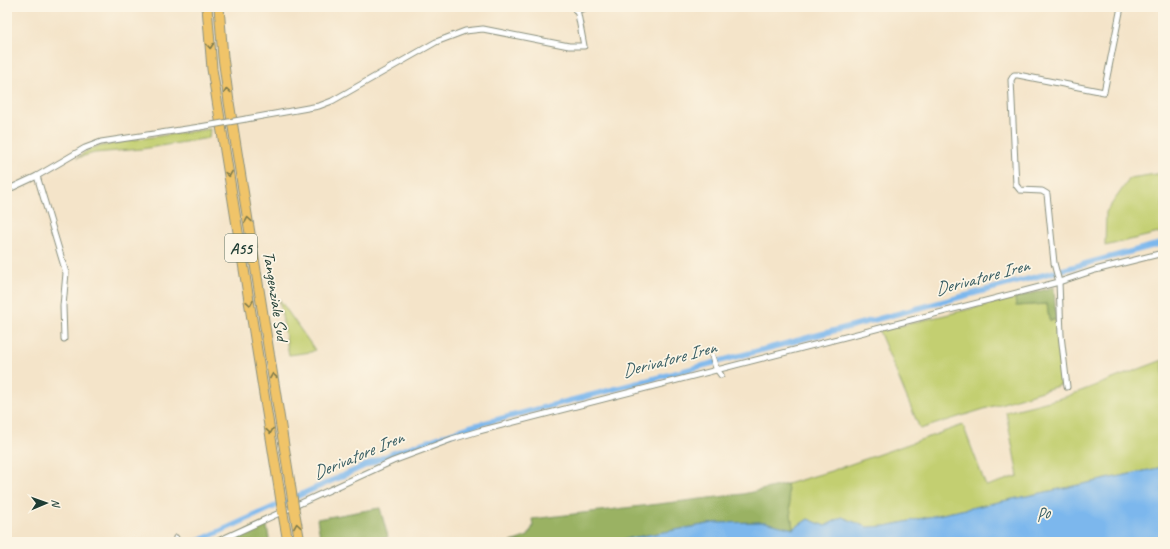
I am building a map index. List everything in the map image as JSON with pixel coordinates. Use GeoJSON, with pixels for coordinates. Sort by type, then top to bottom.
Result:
{"type":"FeatureCollection","features":[{"type":"Feature","properties":{"kind":"highway","name":"Tangenziale Sud"},"geometry":{"type":"LineString","coordinates":[[207,7],[212,70],[288,542]]}},
{"type":"Feature","properties":{"kind":"highway","name":"Tangenziale Sud"},"geometry":{"type":"LineString","coordinates":[[219,7],[223,57],[229,102],[300,542]]}},
{"type":"Feature","properties":{"kind":"street"},"geometry":{"type":"LineString","coordinates":[[7,190],[37,176],[85,148],[101,142],[200,127],[319,106],[332,101],[436,42],[465,31],[483,29],[569,46],[584,46],[575,9],[588,7]]}},
{"type":"Feature","properties":{"kind":"street"},"geometry":{"type":"LineString","coordinates":[[1067,387],[1061,336],[1059,282],[1054,262],[1047,194],[1042,191],[1020,190],[1016,185],[1011,80],[1014,75],[1018,75],[1104,92],[1121,7]]}},
{"type":"Feature","properties":{"kind":"street"},"geometry":{"type":"LineString","coordinates":[[37,176],[66,273],[63,306],[64,339]]}},
{"type":"Feature","properties":{"kind":"street"},"geometry":{"type":"LineString","coordinates":[[216,542],[393,461],[452,439],[716,369],[1059,282],[1095,270],[1163,252]]}},
{"type":"Feature","properties":{"kind":"street"},"geometry":{"type":"LineString","coordinates":[[711,352],[716,369],[721,375]]}},
{"type":"Feature","properties":{"kind":"green space"},"geometry":{"type":"Polygon","coordinates":[[[210,129],[209,138],[142,149],[94,153],[77,158],[91,148],[138,139],[210,129]]]}},
{"type":"Feature","properties":{"kind":"green space"},"geometry":{"type":"Polygon","coordinates":[[[1163,173],[1163,232],[1105,246],[1106,212],[1130,178],[1163,173]]]}},
{"type":"Feature","properties":{"kind":"green space"},"geometry":{"type":"Polygon","coordinates":[[[1054,287],[1056,320],[1049,320],[1047,304],[1016,306],[1015,298],[1054,287]]]}},
{"type":"Feature","properties":{"kind":"green space"},"geometry":{"type":"Polygon","coordinates":[[[1015,298],[1016,306],[1047,304],[1049,320],[1056,320],[1061,385],[920,429],[879,331],[1015,298]]]}},
{"type":"Feature","properties":{"kind":"green space"},"geometry":{"type":"Polygon","coordinates":[[[279,299],[315,350],[311,352],[289,355],[279,299]]]}},
{"type":"Feature","properties":{"kind":"green space"},"geometry":{"type":"Polygon","coordinates":[[[1163,360],[1163,467],[886,526],[867,527],[842,517],[825,526],[808,519],[793,529],[787,484],[831,471],[963,425],[986,486],[1018,476],[1006,412],[1065,397],[1163,360]]]}},
{"type":"Feature","properties":{"kind":"green space"},"geometry":{"type":"Polygon","coordinates":[[[787,484],[793,529],[764,522],[714,523],[609,542],[511,542],[528,536],[533,526],[532,519],[743,494],[787,484]]]}},
{"type":"Feature","properties":{"kind":"green space"},"geometry":{"type":"Polygon","coordinates":[[[380,508],[388,537],[374,542],[321,542],[317,519],[380,508]]]}},
{"type":"Feature","properties":{"kind":"green space"},"geometry":{"type":"Polygon","coordinates":[[[266,522],[270,542],[224,542],[266,522]]]}},
{"type":"Feature","properties":{"kind":"water","name":"Po"},"geometry":{"type":"Polygon","coordinates":[[[1163,467],[1163,535],[1145,542],[609,542],[714,523],[765,522],[793,529],[808,519],[825,526],[842,517],[867,527],[886,526],[1163,467]]]}},
{"type":"Feature","properties":{"kind":"waterway","name":"Derivatore Iren"},"geometry":{"type":"LineString","coordinates":[[196,542],[393,453],[469,427],[1163,243]]}}]}
